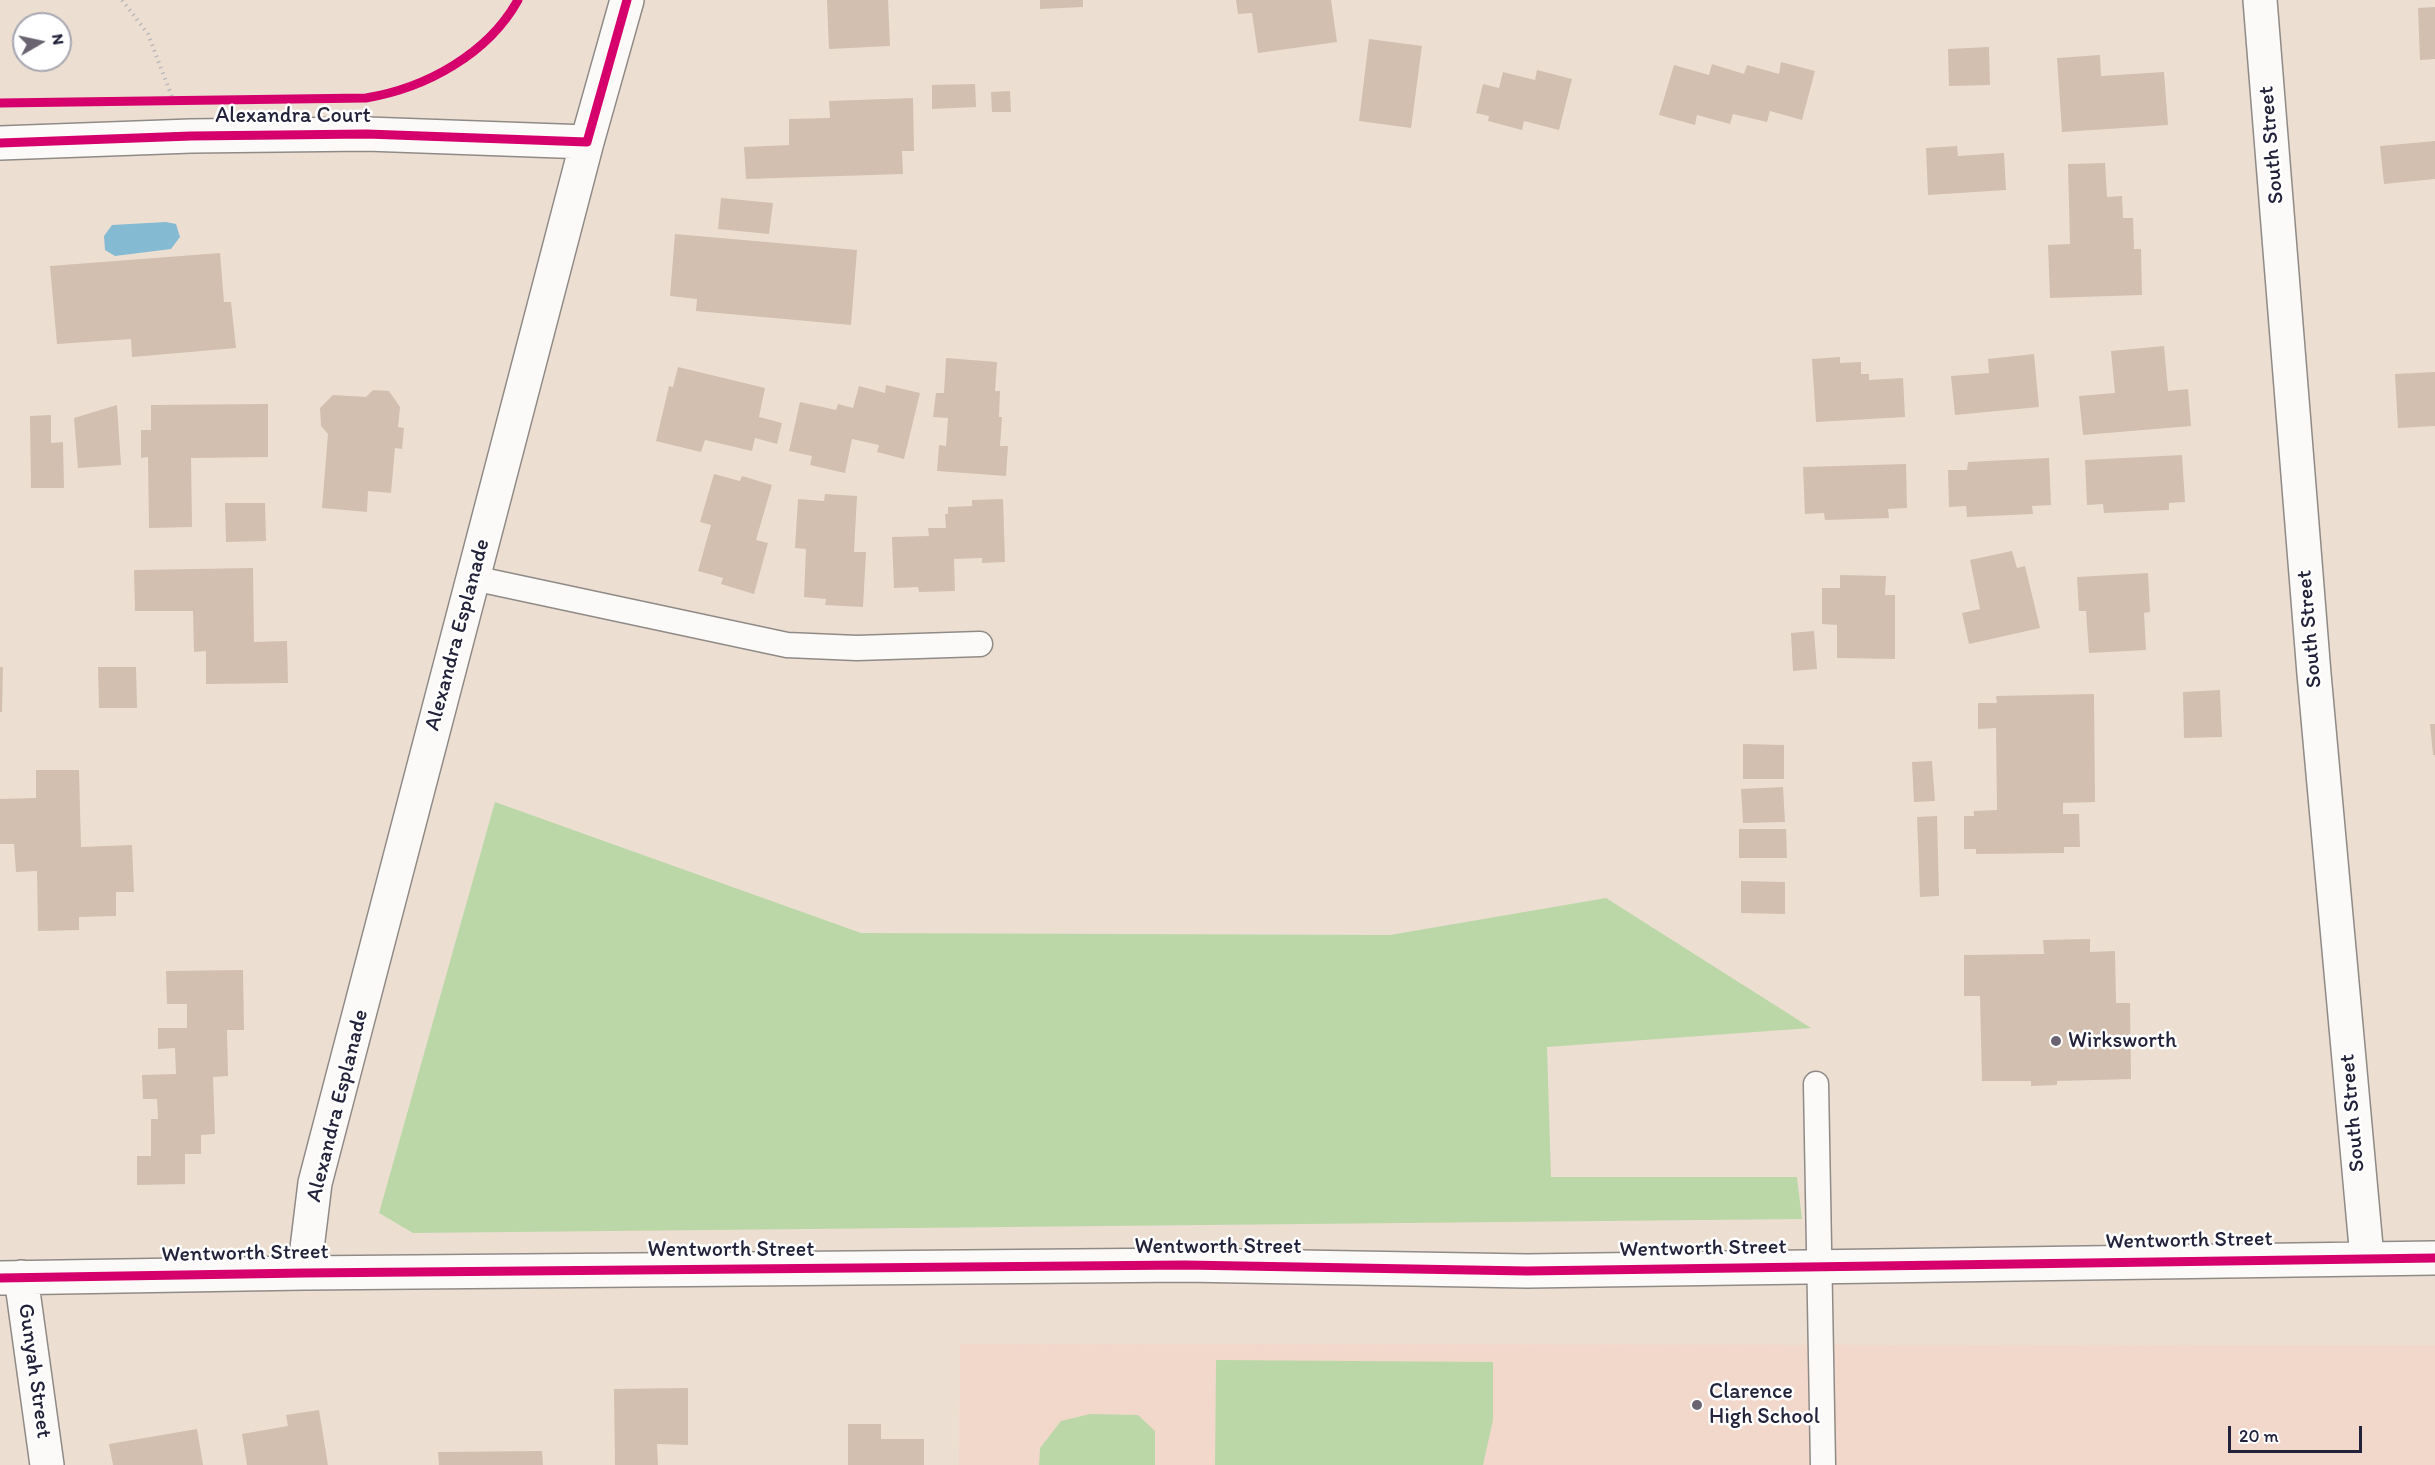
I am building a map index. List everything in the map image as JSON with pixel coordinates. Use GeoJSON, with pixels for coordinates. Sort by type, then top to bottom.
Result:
{"type":"FeatureCollection","features":[{"type":"Feature","properties":{"kind":"street","name":"Alexandra Esplanade"},"geometry":{"type":"LineString","coordinates":[[304,1273],[315,1183],[587,142],[627,0]]}},
{"type":"Feature","properties":{"kind":"street","name":"South Street"},"geometry":{"type":"LineString","coordinates":[[2260,0],[2314,674],[2367,1258]]}},
{"type":"Feature","properties":{"kind":"street","name":"Alexandra Court"},"geometry":{"type":"LineString","coordinates":[[0,142],[191,136],[367,134],[587,142]]}},
{"type":"Feature","properties":{"kind":"street","name":"Wentworth Street"},"geometry":{"type":"LineString","coordinates":[[11,1277],[1174,1266],[1527,1271],[2435,1258]]}},
{"type":"Feature","properties":{"kind":"street","name":"Gunyah Street"},"geometry":{"type":"LineString","coordinates":[[11,1277],[46,1465]]}},
{"type":"Feature","properties":{"kind":"lane"},"geometry":{"type":"LineString","coordinates":[[473,578],[787,645],[857,648],[980,644]]}},
{"type":"Feature","properties":{"kind":"lane"},"geometry":{"type":"LineString","coordinates":[[1816,1083],[1823,1465]]}},
{"type":"Feature","properties":{"kind":"lane"},"geometry":{"type":"LineString","coordinates":[[1824,1427],[1837,1465]]}},
{"type":"Feature","properties":{"kind":"path"},"geometry":{"type":"LineString","coordinates":[[122,0],[148,34],[173,100]]}},
{"type":"Feature","properties":{"kind":"path"},"geometry":{"type":"LineString","coordinates":[[161,100],[184,100]]}},
{"type":"Feature","properties":{"kind":"shaded area","name":"Clarence High School"},"geometry":{"type":"Polygon","coordinates":[[[960,1344],[2435,1345],[2435,1465],[959,1465],[960,1344]]]}},
{"type":"Feature","properties":{"kind":"green space"},"geometry":{"type":"Polygon","coordinates":[[[495,802],[861,933],[1390,935],[1606,898],[1811,1028],[1547,1047],[1551,1177],[1797,1177],[1802,1219],[413,1233],[379,1213],[495,802]]]}},
{"type":"Feature","properties":{"kind":"green space"},"geometry":{"type":"Polygon","coordinates":[[[1216,1360],[1493,1362],[1493,1420],[1483,1465],[1215,1465],[1216,1360]]]}},
{"type":"Feature","properties":{"kind":"green space"},"geometry":{"type":"Polygon","coordinates":[[[1090,1414],[1138,1415],[1155,1431],[1155,1465],[1039,1465],[1040,1448],[1061,1421],[1090,1414]]]}},
{"type":"Feature","properties":{"kind":"water"},"geometry":{"type":"Polygon","coordinates":[[[166,222],[176,224],[180,237],[171,249],[115,256],[105,250],[104,236],[112,225],[166,222]]]}},
{"type":"Feature","properties":{"kind":"building"},"geometry":{"type":"Polygon","coordinates":[[[827,0],[888,0],[890,46],[829,49],[827,0]]]}},
{"type":"Feature","properties":{"kind":"building"},"geometry":{"type":"Polygon","coordinates":[[[1040,0],[1083,0],[1083,7],[1040,9],[1040,0]]]}},
{"type":"Feature","properties":{"kind":"building"},"geometry":{"type":"Polygon","coordinates":[[[1236,0],[1331,0],[1337,42],[1258,53],[1252,13],[1238,14],[1236,0]]]}},
{"type":"Feature","properties":{"kind":"building"},"geometry":{"type":"Polygon","coordinates":[[[2435,7],[2435,59],[2420,60],[2418,8],[2435,7]]]}},
{"type":"Feature","properties":{"kind":"building"},"geometry":{"type":"Polygon","coordinates":[[[1369,39],[1422,46],[1411,128],[1359,121],[1369,39]]]}},
{"type":"Feature","properties":{"kind":"building"},"geometry":{"type":"Polygon","coordinates":[[[1989,47],[1990,85],[1949,86],[1948,49],[1989,47]]]}},
{"type":"Feature","properties":{"kind":"building"},"geometry":{"type":"Polygon","coordinates":[[[2100,55],[2101,76],[2164,72],[2168,125],[2062,132],[2057,58],[2100,55]]]}},
{"type":"Feature","properties":{"kind":"building"},"geometry":{"type":"Polygon","coordinates":[[[1781,62],[1815,71],[1802,120],[1770,111],[1767,122],[1733,114],[1730,124],[1697,115],[1695,125],[1659,115],[1674,65],[1709,75],[1712,64],[1744,74],[1747,65],[1779,74],[1781,62]]]}},
{"type":"Feature","properties":{"kind":"building"},"geometry":{"type":"Polygon","coordinates":[[[1537,70],[1572,79],[1559,130],[1524,121],[1522,130],[1488,121],[1489,116],[1476,113],[1483,84],[1499,88],[1503,72],[1535,80],[1537,70]]]}},
{"type":"Feature","properties":{"kind":"building"},"geometry":{"type":"Polygon","coordinates":[[[975,84],[976,107],[932,109],[932,85],[975,84]]]}},
{"type":"Feature","properties":{"kind":"building"},"geometry":{"type":"Polygon","coordinates":[[[1010,91],[1011,112],[992,112],[991,92],[1010,91]]]}},
{"type":"Feature","properties":{"kind":"building"},"geometry":{"type":"Polygon","coordinates":[[[913,98],[914,151],[902,151],[903,174],[746,179],[744,147],[789,145],[789,119],[830,118],[829,101],[913,98]]]}},
{"type":"Feature","properties":{"kind":"building"},"geometry":{"type":"Polygon","coordinates":[[[2435,141],[2435,179],[2384,184],[2380,146],[2435,141]]]}},
{"type":"Feature","properties":{"kind":"building"},"geometry":{"type":"Polygon","coordinates":[[[1957,146],[1958,156],[2004,153],[2006,190],[1928,195],[1926,148],[1957,146]]]}},
{"type":"Feature","properties":{"kind":"building"},"geometry":{"type":"Polygon","coordinates":[[[2105,163],[2107,197],[2122,196],[2123,218],[2133,218],[2134,249],[2141,249],[2142,295],[2050,298],[2048,245],[2070,244],[2068,164],[2105,163]]]}},
{"type":"Feature","properties":{"kind":"building"},"geometry":{"type":"Polygon","coordinates":[[[721,198],[773,203],[769,234],[718,229],[721,198]]]}},
{"type":"Feature","properties":{"kind":"building"},"geometry":{"type":"Polygon","coordinates":[[[675,234],[857,250],[851,325],[696,311],[697,299],[670,296],[675,234]]]}},
{"type":"Feature","properties":{"kind":"building"},"geometry":{"type":"Polygon","coordinates":[[[220,253],[224,302],[231,302],[236,348],[132,357],[131,339],[57,344],[50,266],[220,253]]]}},
{"type":"Feature","properties":{"kind":"building"},"geometry":{"type":"Polygon","coordinates":[[[2164,346],[2168,391],[2188,389],[2191,426],[2083,435],[2079,396],[2115,393],[2111,351],[2164,346]]]}},
{"type":"Feature","properties":{"kind":"building"},"geometry":{"type":"Polygon","coordinates":[[[2034,354],[2039,407],[1955,415],[1951,376],[1989,373],[1988,359],[2034,354]]]}},
{"type":"Feature","properties":{"kind":"building"},"geometry":{"type":"Polygon","coordinates":[[[1840,357],[1840,363],[1861,362],[1861,374],[1869,374],[1869,380],[1903,378],[1905,417],[1816,422],[1812,359],[1840,357]]]}},
{"type":"Feature","properties":{"kind":"building"},"geometry":{"type":"Polygon","coordinates":[[[946,358],[997,362],[995,391],[1000,391],[999,417],[1002,417],[1000,446],[1008,446],[1006,476],[937,471],[939,445],[946,446],[948,418],[933,417],[936,393],[944,393],[946,358]]]}},
{"type":"Feature","properties":{"kind":"building"},"geometry":{"type":"Polygon","coordinates":[[[678,367],[765,388],[759,417],[782,423],[777,444],[755,438],[752,451],[705,440],[701,452],[656,441],[669,386],[673,387],[678,367]]]}},
{"type":"Feature","properties":{"kind":"building"},"geometry":{"type":"Polygon","coordinates":[[[2435,372],[2435,426],[2398,428],[2395,374],[2435,372]]]}},
{"type":"Feature","properties":{"kind":"building"},"geometry":{"type":"Polygon","coordinates":[[[886,385],[920,393],[904,459],[877,452],[879,445],[852,439],[845,473],[810,465],[812,456],[789,451],[800,402],[836,410],[838,404],[853,408],[859,386],[885,393],[886,385]]]}},
{"type":"Feature","properties":{"kind":"building"},"geometry":{"type":"Polygon","coordinates":[[[373,390],[389,391],[400,407],[398,427],[404,428],[402,449],[395,448],[391,493],[368,491],[367,512],[322,508],[328,434],[321,426],[320,408],[333,395],[366,397],[373,390]]]}},
{"type":"Feature","properties":{"kind":"building"},"geometry":{"type":"Polygon","coordinates":[[[268,404],[268,457],[191,458],[192,527],[149,528],[148,457],[141,458],[141,430],[151,430],[151,405],[268,404]]]}},
{"type":"Feature","properties":{"kind":"building"},"geometry":{"type":"Polygon","coordinates":[[[117,405],[121,465],[78,468],[74,418],[117,405]]]}},
{"type":"Feature","properties":{"kind":"building"},"geometry":{"type":"Polygon","coordinates":[[[51,415],[51,443],[63,442],[64,488],[31,488],[30,416],[51,415]]]}},
{"type":"Feature","properties":{"kind":"building"},"geometry":{"type":"Polygon","coordinates":[[[2182,455],[2185,502],[2169,503],[2169,510],[2104,513],[2103,504],[2087,505],[2085,460],[2182,455]]]}},
{"type":"Feature","properties":{"kind":"building"},"geometry":{"type":"Polygon","coordinates":[[[2049,458],[2051,505],[2032,506],[2033,514],[1967,517],[1966,506],[1949,507],[1948,470],[1967,470],[1968,462],[2049,458]]]}},
{"type":"Feature","properties":{"kind":"building"},"geometry":{"type":"Polygon","coordinates":[[[1906,464],[1907,508],[1888,509],[1889,518],[1825,520],[1824,513],[1805,514],[1803,467],[1906,464]]]}},
{"type":"Feature","properties":{"kind":"building"},"geometry":{"type":"Polygon","coordinates":[[[714,474],[740,481],[742,476],[772,485],[756,540],[768,543],[754,594],[721,584],[723,578],[698,571],[711,525],[700,522],[714,474]]]}},
{"type":"Feature","properties":{"kind":"building"},"geometry":{"type":"Polygon","coordinates":[[[825,494],[857,496],[854,552],[866,552],[863,607],[825,605],[826,599],[804,597],[806,549],[795,548],[798,499],[824,501],[825,494]]]}},
{"type":"Feature","properties":{"kind":"building"},"geometry":{"type":"Polygon","coordinates":[[[1003,499],[1005,562],[982,563],[982,558],[954,559],[955,591],[919,592],[918,587],[894,588],[892,537],[929,536],[928,528],[946,528],[945,514],[948,514],[948,507],[972,506],[972,500],[1003,499]]]}},
{"type":"Feature","properties":{"kind":"building"},"geometry":{"type":"Polygon","coordinates":[[[225,503],[265,503],[266,541],[226,542],[225,503]]]}},
{"type":"Feature","properties":{"kind":"building"},"geometry":{"type":"Polygon","coordinates":[[[2012,551],[2017,568],[2025,566],[2040,628],[1969,644],[1962,613],[1980,609],[1970,560],[2012,551]]]}},
{"type":"Feature","properties":{"kind":"building"},"geometry":{"type":"Polygon","coordinates":[[[253,568],[254,642],[287,641],[288,683],[206,684],[206,651],[194,652],[193,611],[135,611],[134,570],[253,568]]]}},
{"type":"Feature","properties":{"kind":"building"},"geometry":{"type":"Polygon","coordinates":[[[2148,573],[2150,612],[2144,613],[2146,650],[2089,653],[2086,611],[2079,611],[2077,577],[2148,573]]]}},
{"type":"Feature","properties":{"kind":"building"},"geometry":{"type":"Polygon","coordinates":[[[1840,575],[1886,576],[1885,595],[1895,595],[1895,659],[1837,658],[1837,625],[1822,624],[1822,588],[1840,588],[1840,575]]]}},
{"type":"Feature","properties":{"kind":"building"},"geometry":{"type":"Polygon","coordinates":[[[1814,631],[1817,669],[1793,671],[1791,633],[1814,631]]]}},
{"type":"Feature","properties":{"kind":"building"},"geometry":{"type":"Polygon","coordinates":[[[0,667],[3,667],[2,712],[0,712],[0,667]]]}},
{"type":"Feature","properties":{"kind":"building"},"geometry":{"type":"Polygon","coordinates":[[[98,667],[136,667],[137,708],[99,708],[98,667]]]}},
{"type":"Feature","properties":{"kind":"building"},"geometry":{"type":"Polygon","coordinates":[[[2220,690],[2222,737],[2184,738],[2183,692],[2220,690]]]}},
{"type":"Feature","properties":{"kind":"building"},"geometry":{"type":"Polygon","coordinates":[[[2094,694],[2095,802],[2063,803],[2063,814],[2079,814],[2080,847],[2064,847],[2064,853],[1976,854],[1976,849],[1964,849],[1964,816],[1974,816],[1974,811],[1997,810],[1996,728],[1978,729],[1978,703],[1997,703],[1996,696],[2094,694]]]}},
{"type":"Feature","properties":{"kind":"building"},"geometry":{"type":"Polygon","coordinates":[[[2430,724],[2435,724],[2435,755],[2433,755],[2430,724]]]}},
{"type":"Feature","properties":{"kind":"building"},"geometry":{"type":"Polygon","coordinates":[[[1743,744],[1784,745],[1784,779],[1743,779],[1743,744]]]}},
{"type":"Feature","properties":{"kind":"building"},"geometry":{"type":"Polygon","coordinates":[[[1932,761],[1935,801],[1914,802],[1912,762],[1932,761]]]}},
{"type":"Feature","properties":{"kind":"building"},"geometry":{"type":"Polygon","coordinates":[[[36,770],[79,770],[81,847],[132,845],[134,892],[116,892],[116,916],[79,917],[79,930],[38,931],[37,871],[16,872],[14,844],[0,844],[0,799],[36,798],[36,770]]]}},
{"type":"Feature","properties":{"kind":"building"},"geometry":{"type":"Polygon","coordinates":[[[1783,787],[1785,822],[1743,823],[1741,789],[1783,787]]]}},
{"type":"Feature","properties":{"kind":"building"},"geometry":{"type":"Polygon","coordinates":[[[1937,816],[1939,896],[1920,897],[1917,817],[1937,816]]]}},
{"type":"Feature","properties":{"kind":"building"},"geometry":{"type":"Polygon","coordinates":[[[1739,829],[1786,829],[1787,858],[1739,858],[1739,829]]]}},
{"type":"Feature","properties":{"kind":"building"},"geometry":{"type":"Polygon","coordinates":[[[1741,881],[1785,882],[1785,914],[1741,913],[1741,881]]]}},
{"type":"Feature","properties":{"kind":"building","name":"Wirksworth"},"geometry":{"type":"Polygon","coordinates":[[[2090,939],[2090,952],[2115,951],[2116,1003],[2130,1003],[2131,1079],[2057,1081],[2057,1085],[2031,1086],[2031,1081],[1982,1081],[1980,996],[1964,996],[1964,955],[2044,954],[2043,940],[2090,939]]]}},
{"type":"Feature","properties":{"kind":"building"},"geometry":{"type":"Polygon","coordinates":[[[243,970],[244,1030],[227,1030],[228,1076],[213,1077],[215,1134],[201,1135],[201,1154],[185,1154],[185,1184],[137,1185],[137,1156],[151,1156],[151,1119],[158,1119],[157,1099],[143,1099],[142,1075],[176,1074],[175,1048],[158,1049],[158,1028],[187,1028],[187,1004],[167,1004],[166,971],[243,970]]]}},
{"type":"Feature","properties":{"kind":"building"},"geometry":{"type":"Polygon","coordinates":[[[688,1388],[688,1445],[657,1444],[658,1465],[615,1465],[614,1389],[688,1388]]]}},
{"type":"Feature","properties":{"kind":"building"},"geometry":{"type":"Polygon","coordinates":[[[319,1410],[328,1465],[247,1465],[242,1434],[288,1426],[286,1415],[319,1410]]]}},
{"type":"Feature","properties":{"kind":"building"},"geometry":{"type":"Polygon","coordinates":[[[848,1424],[881,1424],[881,1439],[924,1439],[924,1465],[848,1465],[848,1424]]]}},
{"type":"Feature","properties":{"kind":"building"},"geometry":{"type":"Polygon","coordinates":[[[197,1429],[203,1465],[113,1465],[109,1444],[197,1429]]]}},
{"type":"Feature","properties":{"kind":"building"},"geometry":{"type":"Polygon","coordinates":[[[542,1451],[543,1465],[439,1465],[438,1452],[542,1451]]]}},
{"type":"Feature","properties":{"kind":"cycle path"},"geometry":{"type":"LineString","coordinates":[[0,103],[366,98],[411,86],[453,66],[490,37],[518,0]]}},
{"type":"Feature","properties":{"kind":"cycle path"},"geometry":{"type":"LineString","coordinates":[[0,143],[191,136],[367,134],[587,142],[627,0]]}},
{"type":"Feature","properties":{"kind":"cycle path"},"geometry":{"type":"LineString","coordinates":[[0,1278],[1185,1265],[1527,1271],[2435,1258]]}},
{"type":"Feature","properties":{"kind":"place","name":"Wirksworth"},"geometry":{"type":"Point","coordinates":[2056,1041]}},
{"type":"Feature","properties":{"kind":"place","name":"Clarence High School"},"geometry":{"type":"Point","coordinates":[1697,1405]}}]}
